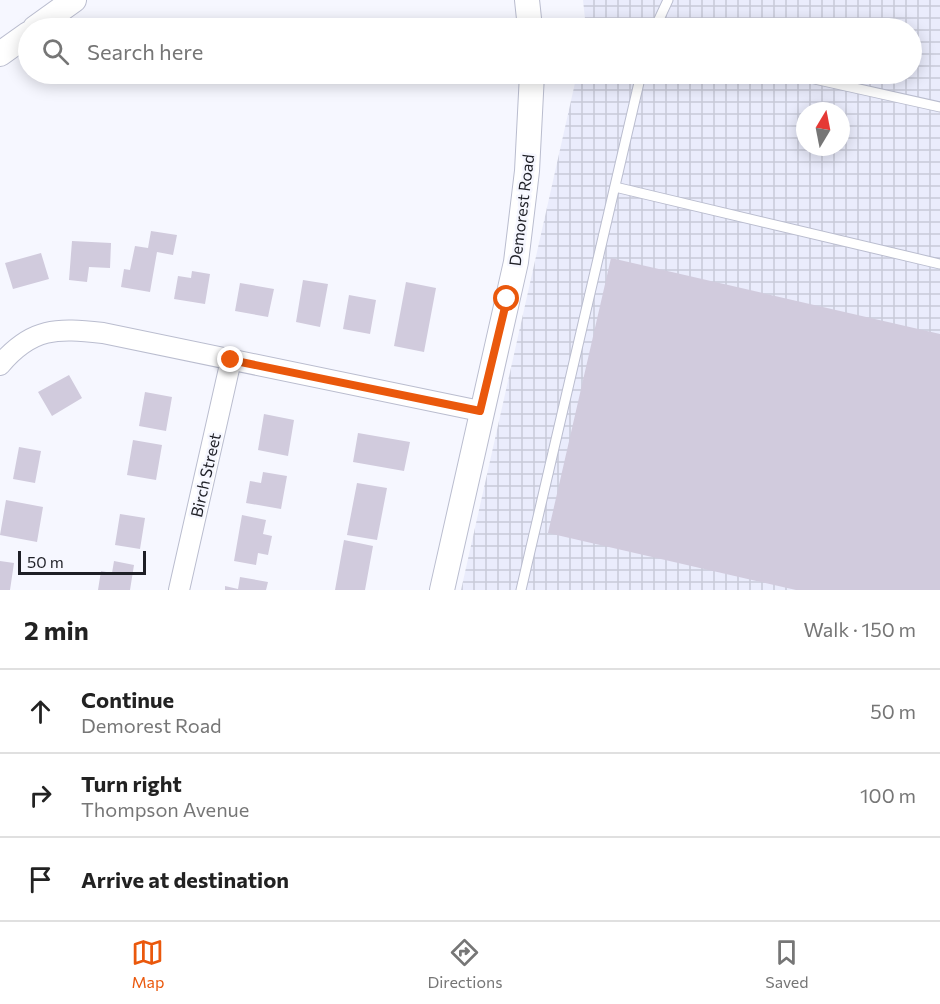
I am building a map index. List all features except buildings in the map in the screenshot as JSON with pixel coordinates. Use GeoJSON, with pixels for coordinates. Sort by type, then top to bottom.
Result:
{"type":"FeatureCollection","features":[{"type":"Feature","properties":{"kind":"street"},"geometry":{"type":"LineString","coordinates":[[49,18],[74,0]]}},
{"type":"Feature","properties":{"kind":"street"},"geometry":{"type":"LineString","coordinates":[[527,0],[529,18]]}},
{"type":"Feature","properties":{"kind":"street"},"geometry":{"type":"LineString","coordinates":[[0,54],[18,41]]}},
{"type":"Feature","properties":{"kind":"street","name":"Demorest Road"},"geometry":{"type":"LineString","coordinates":[[442,590],[480,411],[516,262],[527,171],[531,84]]}},
{"type":"Feature","properties":{"kind":"street"},"geometry":{"type":"LineString","coordinates":[[0,365],[28,338],[65,328],[103,333],[480,411]]}},
{"type":"Feature","properties":{"kind":"street","name":"Birch Street"},"geometry":{"type":"LineString","coordinates":[[179,590],[231,360]]}},
{"type":"Feature","properties":{"kind":"lane"},"geometry":{"type":"LineString","coordinates":[[660,18],[668,0]]}},
{"type":"Feature","properties":{"kind":"lane"},"geometry":{"type":"LineString","coordinates":[[521,590],[639,84]]}},
{"type":"Feature","properties":{"kind":"lane"},"geometry":{"type":"LineString","coordinates":[[837,84],[940,107]]}},
{"type":"Feature","properties":{"kind":"lane"},"geometry":{"type":"LineString","coordinates":[[615,187],[940,264]]}},
{"type":"Feature","properties":{"kind":"shaded area"},"geometry":{"type":"Polygon","coordinates":[[[583,0],[940,0],[940,590],[461,590],[575,84],[922,84],[922,18],[585,18],[583,0]]]}},
{"type":"Feature","properties":{"kind":"route"},"geometry":{"type":"LineString","coordinates":[[231,360],[480,411],[507,299]]}}]}
